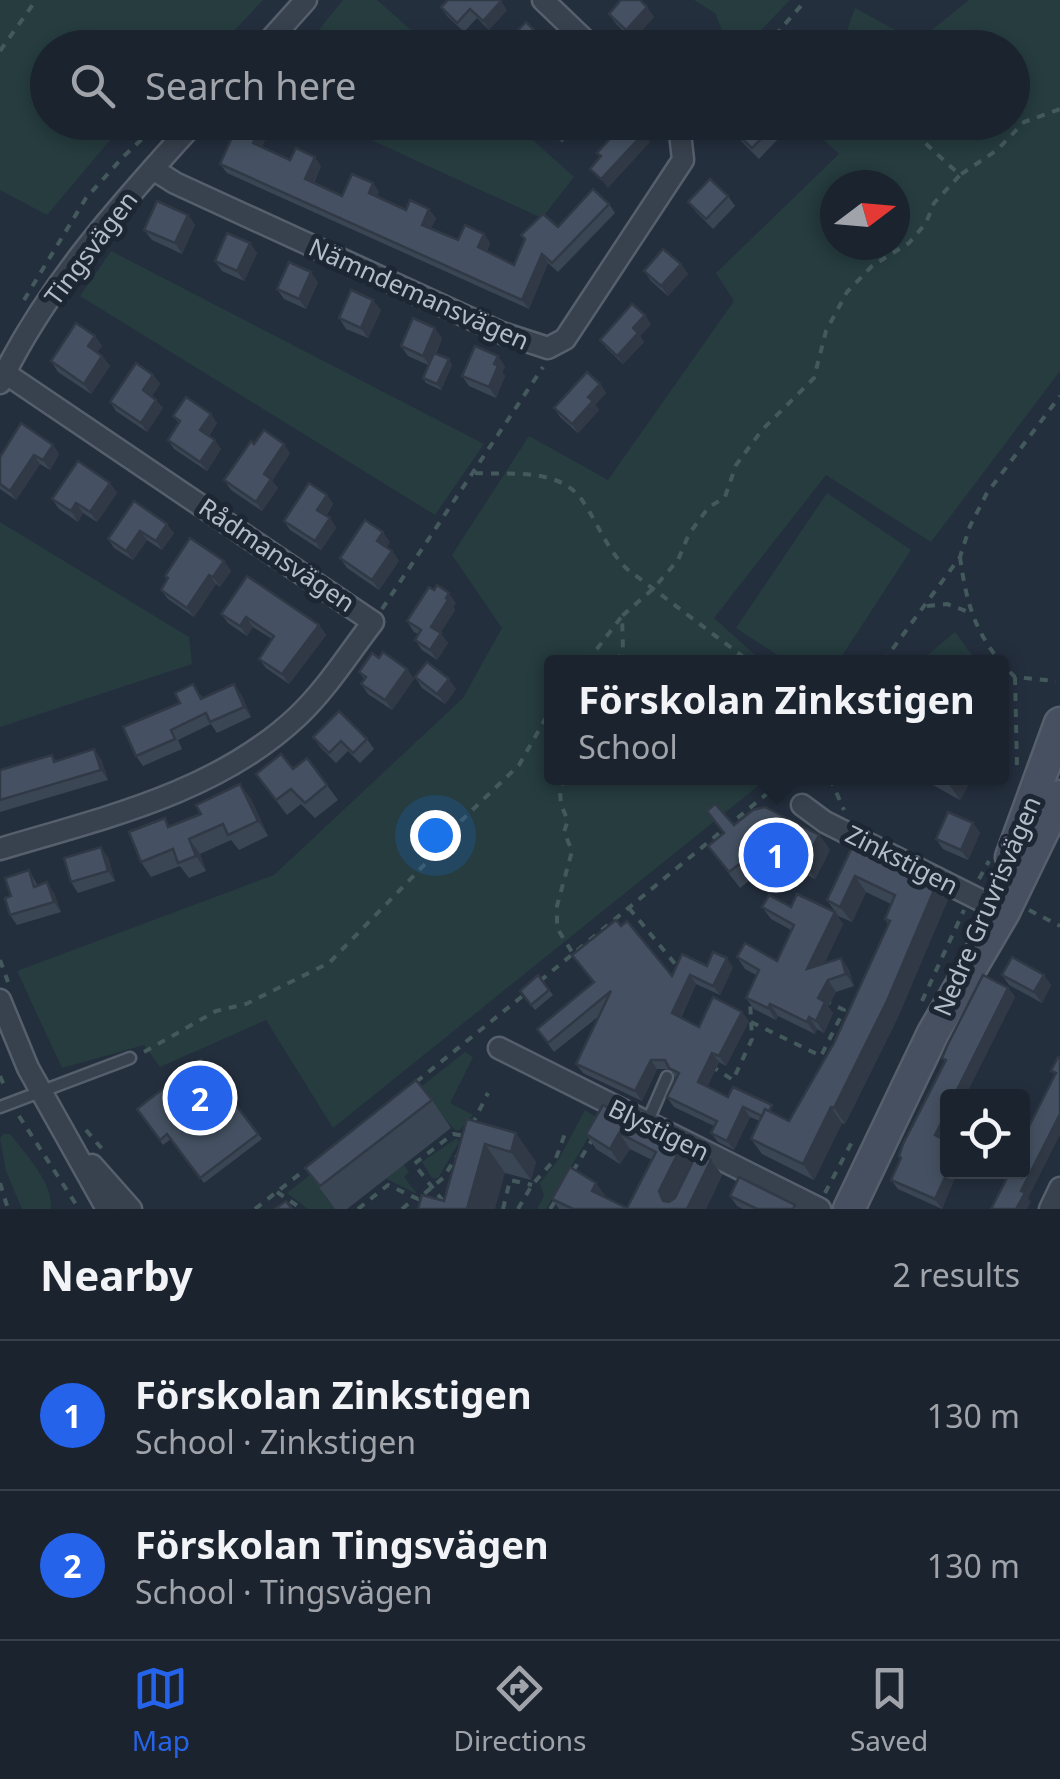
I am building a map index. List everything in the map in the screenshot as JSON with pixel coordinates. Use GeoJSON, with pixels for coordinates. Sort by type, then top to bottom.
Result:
{"type":"FeatureCollection","features":[{"type":"Feature","properties":{"kind":"street"},"geometry":{"type":"LineString","coordinates":[[279,30],[306,0]]}},
{"type":"Feature","properties":{"kind":"street"},"geometry":{"type":"LineString","coordinates":[[543,0],[574,30]]}},
{"type":"Feature","properties":{"kind":"street","name":"Tingsvägen"},"geometry":{"type":"LineString","coordinates":[[2,378],[87,248],[179,140]]}},
{"type":"Feature","properties":{"kind":"street","name":"Nämndemansvägen"},"geometry":{"type":"LineString","coordinates":[[153,170],[538,347],[561,344],[682,160],[681,140]]}},
{"type":"Feature","properties":{"kind":"street","name":"Rådmansvägen"},"geometry":{"type":"LineString","coordinates":[[0,849],[132,809],[228,767],[269,742],[300,715],[373,622],[2,378]]}},
{"type":"Feature","properties":{"kind":"street","name":"Nedre Gruvrisvägen"},"geometry":{"type":"LineString","coordinates":[[998,901],[1060,723]]}},
{"type":"Feature","properties":{"kind":"street","name":"Nedre Gruvrisvägen"},"geometry":{"type":"LineString","coordinates":[[849,1209],[998,901],[1060,796]]}},
{"type":"Feature","properties":{"kind":"street","name":"Zinkstigen"},"geometry":{"type":"LineString","coordinates":[[802,806],[825,822],[998,901]]}},
{"type":"Feature","properties":{"kind":"street"},"geometry":{"type":"LineString","coordinates":[[1,1010],[106,1209]]}},
{"type":"Feature","properties":{"kind":"street","name":"Blystigen"},"geometry":{"type":"LineString","coordinates":[[498,1048],[647,1124],[702,1160],[820,1209]]}},
{"type":"Feature","properties":{"kind":"street"},"geometry":{"type":"LineString","coordinates":[[66,1136],[130,1209]]}},
{"type":"Feature","properties":{"kind":"street"},"geometry":{"type":"LineString","coordinates":[[1050,1209],[1060,1188]]}},
{"type":"Feature","properties":{"kind":"lane"},"geometry":{"type":"LineString","coordinates":[[0,1108],[130,1058]]}},
{"type":"Feature","properties":{"kind":"lane"},"geometry":{"type":"LineString","coordinates":[[647,1124],[667,1076]]}},
{"type":"Feature","properties":{"kind":"path"},"geometry":{"type":"LineString","coordinates":[[0,50],[36,0]]}},
{"type":"Feature","properties":{"kind":"path"},"geometry":{"type":"LineString","coordinates":[[778,30],[806,0]]}},
{"type":"Feature","properties":{"kind":"path"},"geometry":{"type":"LineString","coordinates":[[1030,120],[1060,109]]}},
{"type":"Feature","properties":{"kind":"path"},"geometry":{"type":"LineString","coordinates":[[19,308],[86,198],[141,140]]}},
{"type":"Feature","properties":{"kind":"path"},"geometry":{"type":"LineString","coordinates":[[922,140],[960,175]]}},
{"type":"Feature","properties":{"kind":"path"},"geometry":{"type":"LineString","coordinates":[[592,655],[622,616],[678,560],[689,534],[708,508],[725,497],[736,466],[762,430],[814,378],[826,331],[848,292],[872,266],[909,243],[926,223],[934,203],[960,175],[997,150],[1003,140]]}},
{"type":"Feature","properties":{"kind":"path"},"geometry":{"type":"LineString","coordinates":[[373,622],[561,344]]}},
{"type":"Feature","properties":{"kind":"path"},"geometry":{"type":"LineString","coordinates":[[888,655],[960,557],[987,493],[1060,396]]}},
{"type":"Feature","properties":{"kind":"path"},"geometry":{"type":"LineString","coordinates":[[475,473],[539,476],[572,488],[583,500],[611,552],[741,655]]}},
{"type":"Feature","properties":{"kind":"path"},"geometry":{"type":"LineString","coordinates":[[960,557],[969,612],[996,655]]}},
{"type":"Feature","properties":{"kind":"path"},"geometry":{"type":"LineString","coordinates":[[927,606],[947,604],[969,612]]}},
{"type":"Feature","properties":{"kind":"path"},"geometry":{"type":"LineString","coordinates":[[620,655],[622,616]]}},
{"type":"Feature","properties":{"kind":"path"},"geometry":{"type":"LineString","coordinates":[[1009,670],[1016,678],[1017,771]]}},
{"type":"Feature","properties":{"kind":"path"},"geometry":{"type":"LineString","coordinates":[[1016,678],[1056,681]]}},
{"type":"Feature","properties":{"kind":"path"},"geometry":{"type":"LineString","coordinates":[[130,1058],[216,1011],[259,998],[329,963],[428,862],[462,820],[519,765],[544,721]]}},
{"type":"Feature","properties":{"kind":"path"},"geometry":{"type":"LineString","coordinates":[[561,785],[560,806],[568,820],[564,832],[572,851],[557,906],[557,928],[574,954]]}},
{"type":"Feature","properties":{"kind":"path"},"geometry":{"type":"LineString","coordinates":[[415,1083],[778,785]]}},
{"type":"Feature","properties":{"kind":"path"},"geometry":{"type":"LineString","coordinates":[[994,850],[998,901],[1060,926]]}},
{"type":"Feature","properties":{"kind":"path"},"geometry":{"type":"LineString","coordinates":[[629,908],[676,965],[675,985]]}},
{"type":"Feature","properties":{"kind":"path"},"geometry":{"type":"LineString","coordinates":[[700,1059],[733,1080],[752,1039],[750,998]]}},
{"type":"Feature","properties":{"kind":"path"},"geometry":{"type":"LineString","coordinates":[[751,1022],[821,1056],[844,1010],[829,1002]]}},
{"type":"Feature","properties":{"kind":"path"},"geometry":{"type":"LineString","coordinates":[[0,1076],[12,1103],[78,1209]]}},
{"type":"Feature","properties":{"kind":"path"},"geometry":{"type":"LineString","coordinates":[[402,1209],[433,1189],[450,1168],[488,1093]]}},
{"type":"Feature","properties":{"kind":"path"},"geometry":{"type":"LineString","coordinates":[[569,1178],[612,1106]]}},
{"type":"Feature","properties":{"kind":"path"},"geometry":{"type":"LineString","coordinates":[[518,1209],[532,1185],[556,1158],[566,1131]]}},
{"type":"Feature","properties":{"kind":"path"},"geometry":{"type":"LineString","coordinates":[[452,1206],[414,1164],[452,1134],[466,1136]]}},
{"type":"Feature","properties":{"kind":"path"},"geometry":{"type":"LineString","coordinates":[[255,1209],[308,1168]]}},
{"type":"Feature","properties":{"kind":"path"},"geometry":{"type":"LineString","coordinates":[[504,1209],[510,1180],[532,1185]]}},
{"type":"Feature","properties":{"kind":"path"},"geometry":{"type":"LineString","coordinates":[[0,1183],[8,1209]]}},
{"type":"Feature","properties":{"kind":"path"},"geometry":{"type":"LineString","coordinates":[[358,1209],[388,1185],[415,1199]]}},
{"type":"Feature","properties":{"kind":"path"},"geometry":{"type":"LineString","coordinates":[[277,1192],[302,1209]]}},
{"type":"Feature","properties":{"kind":"path"},"geometry":{"type":"LineString","coordinates":[[550,1209],[560,1194]]}},
{"type":"Feature","properties":{"kind":"green space"},"geometry":{"type":"Polygon","coordinates":[[[0,0],[263,0],[235,30],[30,30],[30,140],[110,140],[47,215],[0,190],[0,0]]]}},
{"type":"Feature","properties":{"kind":"green space"},"geometry":{"type":"Polygon","coordinates":[[[343,0],[377,0],[411,30],[319,30],[343,0]]]}},
{"type":"Feature","properties":{"kind":"green space"},"geometry":{"type":"Polygon","coordinates":[[[694,0],[790,0],[761,30],[722,30],[715,13],[694,0]]]}},
{"type":"Feature","properties":{"kind":"green space"},"geometry":{"type":"Polygon","coordinates":[[[969,0],[1060,0],[1060,371],[931,542],[826,475],[714,618],[755,655],[544,655],[544,785],[759,785],[333,1128],[266,1020],[160,1067],[144,1045],[62,1068],[17,971],[274,875],[463,698],[502,628],[452,555],[529,436],[608,480],[734,301],[716,273],[820,172],[820,260],[910,260],[910,170],[822,170],[839,154],[824,140],[1030,140],[1030,30],[932,30],[969,0]]]}},
{"type":"Feature","properties":{"kind":"green space"},"geometry":{"type":"Polygon","coordinates":[[[855,8],[895,30],[847,30],[855,8]]]}},
{"type":"Feature","properties":{"kind":"green space"},"geometry":{"type":"Polygon","coordinates":[[[371,140],[533,140],[574,177],[542,218],[371,140]]]}},
{"type":"Feature","properties":{"kind":"green space"},"geometry":{"type":"Polygon","coordinates":[[[111,251],[484,444],[435,515],[80,296],[111,251]]]}},
{"type":"Feature","properties":{"kind":"green space"},"geometry":{"type":"Polygon","coordinates":[[[827,493],[911,550],[843,655],[777,655],[736,628],[827,493]]]}},
{"type":"Feature","properties":{"kind":"green space"},"geometry":{"type":"Polygon","coordinates":[[[0,522],[189,637],[192,664],[0,727],[0,522]]]}},
{"type":"Feature","properties":{"kind":"green space"},"geometry":{"type":"Polygon","coordinates":[[[955,632],[972,655],[927,655],[955,632]]]}},
{"type":"Feature","properties":{"kind":"green space"},"geometry":{"type":"Polygon","coordinates":[[[465,1052],[473,1057],[450,1103],[473,1115],[460,1130],[455,1130],[436,1109],[390,1145],[409,1172],[404,1177],[417,1194],[385,1178],[325,1196],[335,1209],[308,1209],[287,1193],[465,1052]]]}},
{"type":"Feature","properties":{"kind":"green space"},"geometry":{"type":"Polygon","coordinates":[[[585,1110],[599,1119],[546,1209],[537,1209],[544,1196],[540,1183],[559,1159],[585,1110]]]}},
{"type":"Feature","properties":{"kind":"green space"},"geometry":{"type":"Polygon","coordinates":[[[10,1134],[39,1172],[48,1190],[51,1209],[22,1209],[6,1171],[0,1138],[10,1134]]]}},
{"type":"Feature","properties":{"kind":"green space"},"geometry":{"type":"Polygon","coordinates":[[[457,1138],[459,1142],[438,1178],[432,1178],[422,1162],[457,1138]]]}},
{"type":"Feature","properties":{"kind":"building"},"geometry":{"type":"Polygon","coordinates":[[[448,0],[501,1],[483,21],[470,9],[457,23],[441,7],[448,0]]]}},
{"type":"Feature","properties":{"kind":"building"},"geometry":{"type":"Polygon","coordinates":[[[621,0],[640,0],[647,7],[626,30],[609,14],[621,0]]]}},
{"type":"Feature","properties":{"kind":"building"},"geometry":{"type":"Polygon","coordinates":[[[526,22],[534,30],[518,30],[526,22]]]}},
{"type":"Feature","properties":{"kind":"building"},"geometry":{"type":"Polygon","coordinates":[[[231,140],[254,140],[253,143],[290,160],[296,148],[315,157],[305,179],[342,196],[352,174],[373,183],[369,193],[406,210],[410,200],[429,209],[422,225],[458,240],[465,225],[484,234],[478,247],[514,265],[525,239],[521,235],[543,214],[558,227],[593,189],[609,204],[552,263],[542,254],[522,300],[220,164],[231,140]]]}},
{"type":"Feature","properties":{"kind":"building"},"geometry":{"type":"Polygon","coordinates":[[[609,140],[637,140],[601,179],[590,169],[601,156],[597,153],[609,140]]]}},
{"type":"Feature","properties":{"kind":"building"},"geometry":{"type":"Polygon","coordinates":[[[744,140],[760,140],[752,148],[744,140]]]}},
{"type":"Feature","properties":{"kind":"building"},"geometry":{"type":"Polygon","coordinates":[[[710,179],[728,196],[706,219],[688,202],[710,179]]]}},
{"type":"Feature","properties":{"kind":"building"},"geometry":{"type":"Polygon","coordinates":[[[157,201],[188,215],[175,243],[144,230],[157,201]]]}},
{"type":"Feature","properties":{"kind":"building"},"geometry":{"type":"Polygon","coordinates":[[[227,233],[250,243],[237,271],[215,261],[227,233]]]}},
{"type":"Feature","properties":{"kind":"building"},"geometry":{"type":"Polygon","coordinates":[[[663,249],[681,264],[661,286],[644,271],[663,249]]]}},
{"type":"Feature","properties":{"kind":"building"},"geometry":{"type":"Polygon","coordinates":[[[289,262],[311,272],[299,299],[277,289],[289,262]]]}},
{"type":"Feature","properties":{"kind":"building"},"geometry":{"type":"Polygon","coordinates":[[[351,290],[373,300],[361,328],[339,318],[351,290]]]}},
{"type":"Feature","properties":{"kind":"building"},"geometry":{"type":"Polygon","coordinates":[[[632,304],[645,315],[633,328],[638,333],[617,356],[600,340],[632,304]]]}},
{"type":"Feature","properties":{"kind":"building"},"geometry":{"type":"Polygon","coordinates":[[[413,318],[435,328],[423,356],[401,346],[413,318]]]}},
{"type":"Feature","properties":{"kind":"building"},"geometry":{"type":"Polygon","coordinates":[[[76,323],[95,336],[88,346],[102,356],[84,384],[51,361],[76,323]]]}},
{"type":"Feature","properties":{"kind":"building"},"geometry":{"type":"Polygon","coordinates":[[[475,346],[498,356],[489,387],[462,376],[475,346]]]}},
{"type":"Feature","properties":{"kind":"building"},"geometry":{"type":"Polygon","coordinates":[[[434,353],[449,359],[437,384],[423,378],[434,353]]]}},
{"type":"Feature","properties":{"kind":"building"},"geometry":{"type":"Polygon","coordinates":[[[136,363],[153,375],[143,390],[156,400],[141,423],[110,402],[136,363]]]}},
{"type":"Feature","properties":{"kind":"building"},"geometry":{"type":"Polygon","coordinates":[[[587,372],[600,384],[588,397],[593,401],[572,424],[554,408],[587,372]]]}},
{"type":"Feature","properties":{"kind":"building"},"geometry":{"type":"Polygon","coordinates":[[[186,397],[211,414],[200,430],[215,440],[200,462],[168,440],[180,421],[173,416],[186,397]]]}},
{"type":"Feature","properties":{"kind":"building"},"geometry":{"type":"Polygon","coordinates":[[[21,423],[53,445],[43,460],[34,455],[10,491],[0,484],[0,457],[21,423]]]}},
{"type":"Feature","properties":{"kind":"building"},"geometry":{"type":"Polygon","coordinates":[[[264,430],[284,444],[264,474],[271,479],[256,502],[224,480],[251,441],[254,444],[264,430]]]}},
{"type":"Feature","properties":{"kind":"building"},"geometry":{"type":"Polygon","coordinates":[[[78,461],[110,483],[90,512],[76,503],[71,511],[52,499],[78,461]]]}},
{"type":"Feature","properties":{"kind":"building"},"geometry":{"type":"Polygon","coordinates":[[[309,483],[327,495],[317,510],[330,518],[315,541],[284,521],[309,483]]]}},
{"type":"Feature","properties":{"kind":"building"},"geometry":{"type":"Polygon","coordinates":[[[134,501],[167,524],[156,541],[140,531],[126,551],[108,539],[134,501]]]}},
{"type":"Feature","properties":{"kind":"building"},"geometry":{"type":"Polygon","coordinates":[[[365,520],[383,532],[377,541],[392,551],[372,580],[340,558],[365,520]]]}},
{"type":"Feature","properties":{"kind":"building"},"geometry":{"type":"Polygon","coordinates":[[[190,538],[224,561],[213,577],[209,575],[187,608],[161,590],[168,578],[165,576],[190,538]]]}},
{"type":"Feature","properties":{"kind":"building"},"geometry":{"type":"Polygon","coordinates":[[[247,576],[319,625],[282,674],[259,659],[274,636],[246,617],[240,626],[221,614],[247,576]]]}},
{"type":"Feature","properties":{"kind":"building"},"geometry":{"type":"Polygon","coordinates":[[[437,585],[449,593],[431,627],[441,633],[430,650],[415,640],[421,630],[407,621],[429,587],[434,590],[437,585]]]}},
{"type":"Feature","properties":{"kind":"building"},"geometry":{"type":"Polygon","coordinates":[[[383,652],[407,669],[385,700],[361,684],[366,677],[359,672],[372,653],[379,658],[383,652]]]}},
{"type":"Feature","properties":{"kind":"building"},"geometry":{"type":"Polygon","coordinates":[[[427,662],[449,679],[437,694],[415,677],[427,662]]]}},
{"type":"Feature","properties":{"kind":"building"},"geometry":{"type":"Polygon","coordinates":[[[193,684],[201,699],[234,684],[244,707],[210,722],[206,713],[171,730],[175,739],[136,756],[123,727],[180,703],[175,693],[193,684]]]}},
{"type":"Feature","properties":{"kind":"building"},"geometry":{"type":"Polygon","coordinates":[[[339,711],[367,739],[353,753],[341,741],[329,753],[313,737],[339,711]]]}},
{"type":"Feature","properties":{"kind":"building"},"geometry":{"type":"Polygon","coordinates":[[[94,749],[101,770],[0,800],[0,770],[52,755],[54,762],[94,749]]]}},
{"type":"Feature","properties":{"kind":"building"},"geometry":{"type":"Polygon","coordinates":[[[281,754],[293,769],[307,758],[327,785],[305,803],[291,789],[276,800],[256,774],[281,754]]]}},
{"type":"Feature","properties":{"kind":"building"},"geometry":{"type":"Polygon","coordinates":[[[240,784],[258,821],[228,835],[223,824],[189,839],[196,856],[178,863],[173,849],[141,862],[129,832],[165,818],[168,827],[201,814],[196,805],[240,784]]]}},
{"type":"Feature","properties":{"kind":"building"},"geometry":{"type":"Polygon","coordinates":[[[715,804],[734,825],[753,810],[765,807],[819,835],[804,864],[771,847],[759,849],[729,872],[708,846],[724,833],[707,811],[715,804]]]}},
{"type":"Feature","properties":{"kind":"building"},"geometry":{"type":"Polygon","coordinates":[[[948,812],[973,823],[961,850],[936,839],[948,812]]]}},
{"type":"Feature","properties":{"kind":"building"},"geometry":{"type":"Polygon","coordinates":[[[854,843],[937,883],[887,1001],[803,1164],[751,1139],[765,1109],[789,1121],[834,1043],[890,921],[885,919],[895,895],[855,876],[840,907],[827,900],[854,843]]]}},
{"type":"Feature","properties":{"kind":"building"},"geometry":{"type":"Polygon","coordinates":[[[101,847],[108,871],[71,882],[64,858],[101,847]]]}},
{"type":"Feature","properties":{"kind":"building"},"geometry":{"type":"Polygon","coordinates":[[[29,870],[34,887],[47,882],[54,902],[10,915],[5,898],[11,896],[5,878],[29,870]]]}},
{"type":"Feature","properties":{"kind":"building"},"geometry":{"type":"Polygon","coordinates":[[[797,894],[835,912],[807,969],[841,958],[846,974],[828,980],[818,998],[825,1002],[816,1021],[809,1017],[807,1022],[770,1004],[768,1008],[746,998],[759,970],[737,957],[745,943],[777,961],[794,925],[762,907],[769,895],[791,907],[797,894]]]}},
{"type":"Feature","properties":{"kind":"building"},"geometry":{"type":"Polygon","coordinates":[[[616,920],[621,926],[627,921],[672,976],[682,954],[707,966],[713,952],[727,958],[713,986],[690,975],[672,1013],[699,1027],[713,997],[742,1012],[719,1056],[712,1053],[698,1082],[728,1097],[733,1087],[772,1105],[762,1116],[743,1107],[727,1141],[711,1133],[717,1121],[667,1097],[679,1073],[669,1068],[665,1060],[651,1060],[635,1091],[576,1064],[611,991],[548,1043],[537,1029],[594,982],[572,955],[616,920]]]}},
{"type":"Feature","properties":{"kind":"building"},"geometry":{"type":"Polygon","coordinates":[[[1012,957],[1044,975],[1034,992],[1002,975],[1012,957]]]}},
{"type":"Feature","properties":{"kind":"building"},"geometry":{"type":"Polygon","coordinates":[[[538,975],[549,990],[531,1005],[520,991],[538,975]]]}},
{"type":"Feature","properties":{"kind":"building"},"geometry":{"type":"Polygon","coordinates":[[[983,975],[1008,988],[958,1089],[940,1089],[940,1125],[935,1135],[940,1138],[940,1179],[944,1179],[935,1199],[891,1180],[903,1144],[946,1060],[942,1058],[983,975]]]}},
{"type":"Feature","properties":{"kind":"building"},"geometry":{"type":"Polygon","coordinates":[[[1060,1058],[1060,1114],[1030,1173],[1030,1124],[1056,1073],[1051,1071],[1060,1058]]]}},
{"type":"Feature","properties":{"kind":"building"},"geometry":{"type":"Polygon","coordinates":[[[201,1059],[258,1134],[200,1178],[167,1134],[160,1140],[137,1109],[201,1059]]]}},
{"type":"Feature","properties":{"kind":"building"},"geometry":{"type":"Polygon","coordinates":[[[416,1080],[432,1100],[320,1186],[305,1168],[416,1080]]]}},
{"type":"Feature","properties":{"kind":"building"},"geometry":{"type":"Polygon","coordinates":[[[603,1105],[682,1145],[659,1191],[663,1201],[675,1198],[697,1153],[711,1160],[687,1209],[573,1209],[552,1199],[570,1167],[596,1183],[592,1191],[627,1208],[656,1152],[619,1133],[610,1149],[586,1134],[603,1105]]]}},
{"type":"Feature","properties":{"kind":"building"},"geometry":{"type":"Polygon","coordinates":[[[467,1119],[516,1133],[511,1152],[485,1144],[467,1209],[418,1209],[422,1195],[444,1201],[467,1119]]]}},
{"type":"Feature","properties":{"kind":"building"},"geometry":{"type":"Polygon","coordinates":[[[739,1177],[795,1205],[793,1209],[757,1209],[730,1196],[739,1177]]]}},
{"type":"Feature","properties":{"kind":"building"},"geometry":{"type":"Polygon","coordinates":[[[1006,1179],[1027,1179],[1016,1209],[991,1209],[1006,1179]]]}},
{"type":"Feature","properties":{"kind":"building"},"geometry":{"type":"Polygon","coordinates":[[[286,1201],[292,1209],[275,1209],[286,1201]]]}},
{"type":"Feature","properties":{"kind":"place","name":"Förskolan Zinkstigen"},"geometry":{"type":"Point","coordinates":[776,855]}},
{"type":"Feature","properties":{"kind":"place","name":"Förskolan Tingsvägen"},"geometry":{"type":"Point","coordinates":[200,1098]}}]}
